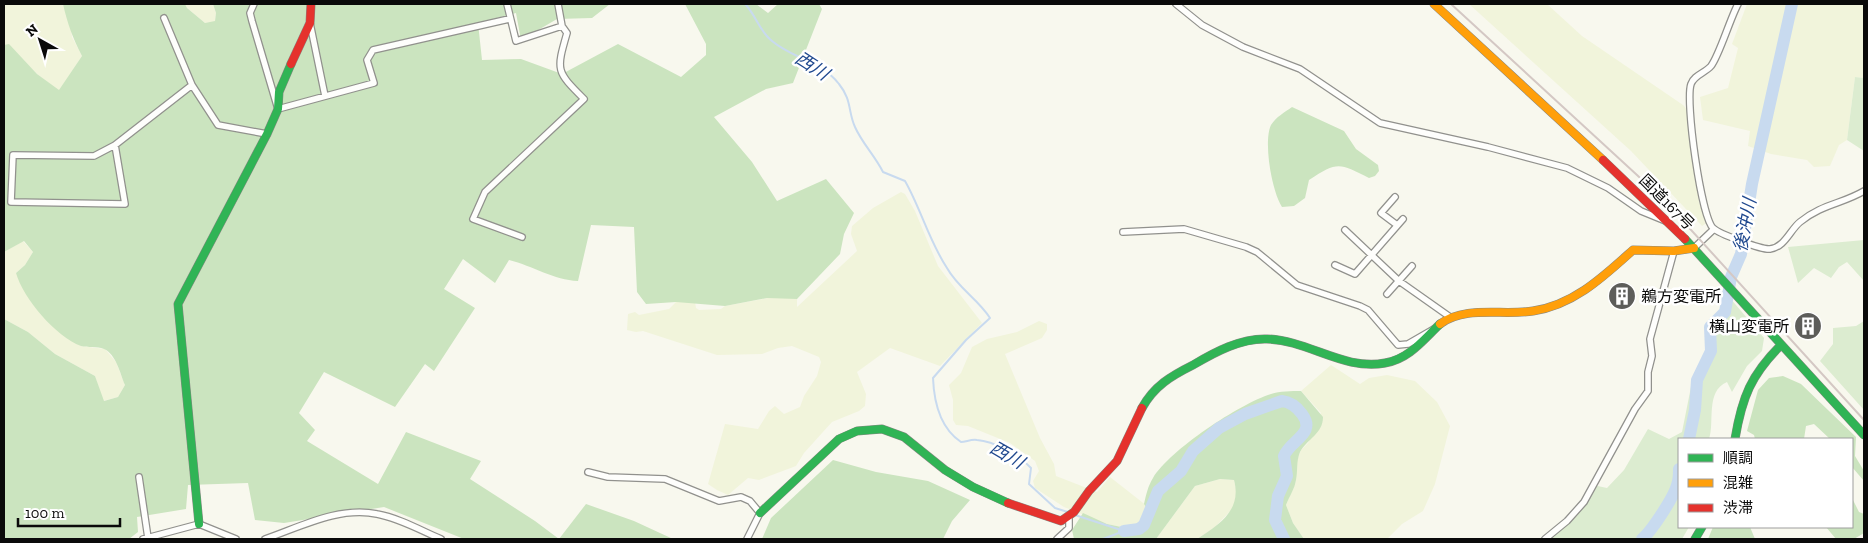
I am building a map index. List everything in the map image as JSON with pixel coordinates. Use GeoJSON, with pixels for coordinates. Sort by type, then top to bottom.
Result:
{"type":"FeatureCollection","features":[{"type":"Feature","properties":{"kind":"street"},"geometry":{"type":"LineString","coordinates":[[254,4],[250,13],[252,22],[278,109]]}},
{"type":"Feature","properties":{"kind":"street"},"geometry":{"type":"LineString","coordinates":[[311,4],[310,23],[325,96]]}},
{"type":"Feature","properties":{"kind":"street"},"geometry":{"type":"LineString","coordinates":[[507,4],[509,20],[516,41],[562,26]]}},
{"type":"Feature","properties":{"kind":"street"},"geometry":{"type":"LineString","coordinates":[[522,237],[473,219],[485,192],[584,99],[566,81],[558,63],[567,33],[562,26],[558,4]]}},
{"type":"Feature","properties":{"kind":"street"},"geometry":{"type":"LineString","coordinates":[[1176,4],[1202,25],[1237,44],[1300,68],[1380,123],[1488,147],[1567,168],[1595,180],[1641,211],[1670,222]]}},
{"type":"Feature","properties":{"kind":"street","name":"国道167号"},"geometry":{"type":"LineString","coordinates":[[1434,4],[1670,222],[1864,435]]}},
{"type":"Feature","properties":{"kind":"street"},"geometry":{"type":"LineString","coordinates":[[1738,4],[1711,66],[1692,80],[1690,85],[1690,108],[1700,192],[1707,216],[1714,229],[1767,250],[1778,246],[1798,223],[1812,213],[1864,191]]}},
{"type":"Feature","properties":{"kind":"street"},"geometry":{"type":"LineString","coordinates":[[164,18],[192,84],[218,125],[267,134]]}},
{"type":"Feature","properties":{"kind":"street"},"geometry":{"type":"LineString","coordinates":[[278,109],[374,83],[367,60],[373,50],[509,20]]}},
{"type":"Feature","properties":{"kind":"street"},"geometry":{"type":"LineString","coordinates":[[199,524],[178,304],[267,134],[278,109],[279,92],[310,23]]}},
{"type":"Feature","properties":{"kind":"street"},"geometry":{"type":"LineString","coordinates":[[115,145],[125,204],[11,202],[13,155],[94,156],[115,145],[192,84]]}},
{"type":"Feature","properties":{"kind":"street"},"geometry":{"type":"LineString","coordinates":[[1395,197],[1381,213],[1397,226]]}},
{"type":"Feature","properties":{"kind":"street"},"geometry":{"type":"LineString","coordinates":[[1335,265],[1355,274],[1403,218]]}},
{"type":"Feature","properties":{"kind":"street"},"geometry":{"type":"LineString","coordinates":[[1123,232],[1184,229],[1246,247],[1257,252],[1297,285],[1368,310],[1398,345],[1408,344],[1430,329],[1438,328]]}},
{"type":"Feature","properties":{"kind":"street"},"geometry":{"type":"LineString","coordinates":[[747,539],[760,513],[839,439],[857,431],[882,429],[904,437],[945,470],[973,487],[1046,517],[1061,521],[1069,518],[1120,456],[1148,396],[1165,380],[1226,349],[1256,340],[1285,342],[1360,364],[1383,363],[1406,355],[1419,347],[1450,317],[1467,312],[1533,311],[1551,307],[1575,297],[1594,285],[1633,250],[1674,252],[1694,248],[1714,229]]}},
{"type":"Feature","properties":{"kind":"street"},"geometry":{"type":"LineString","coordinates":[[1345,230],[1399,281],[1450,317]]}},
{"type":"Feature","properties":{"kind":"street"},"geometry":{"type":"LineString","coordinates":[[1545,539],[1584,502],[1635,409],[1648,391],[1648,372],[1652,356],[1650,338],[1674,252]]}},
{"type":"Feature","properties":{"kind":"street"},"geometry":{"type":"LineString","coordinates":[[1387,294],[1412,266]]}},
{"type":"Feature","properties":{"kind":"street"},"geometry":{"type":"LineString","coordinates":[[1735,438],[1740,403],[1751,378],[1761,364],[1782,345]]}},
{"type":"Feature","properties":{"kind":"street"},"geometry":{"type":"LineString","coordinates":[[588,472],[608,477],[664,479],[719,501],[741,497],[750,501],[760,513]]}},
{"type":"Feature","properties":{"kind":"street"},"geometry":{"type":"LineString","coordinates":[[139,477],[145,538],[199,524],[236,539]]}},
{"type":"Feature","properties":{"kind":"street"},"geometry":{"type":"LineString","coordinates":[[265,539],[329,516],[358,512],[375,513],[394,518],[441,539]]}},
{"type":"Feature","properties":{"kind":"street"},"geometry":{"type":"LineString","coordinates":[[1057,539],[1069,528],[1069,518]]}},
{"type":"Feature","properties":{"kind":"green space"},"geometry":{"type":"Polygon","coordinates":[[[4,4],[63,4],[71,25],[72,37],[82,56],[59,91],[37,74],[9,45],[4,45],[4,4]]]}},
{"type":"Feature","properties":{"kind":"green space"},"geometry":{"type":"Polygon","coordinates":[[[63,4],[185,4],[187,8],[205,23],[215,21],[216,13],[213,4],[610,4],[592,18],[557,19],[521,40],[516,13],[478,23],[482,60],[521,59],[562,74],[618,44],[681,77],[706,55],[706,44],[685,4],[756,4],[768,13],[778,4],[819,4],[822,9],[793,83],[766,89],[714,117],[752,162],[777,201],[826,179],[854,213],[844,234],[840,254],[797,299],[767,298],[725,306],[676,302],[646,304],[637,292],[634,227],[591,225],[578,281],[560,278],[509,260],[495,283],[463,259],[444,289],[475,308],[434,371],[425,364],[395,407],[324,372],[299,413],[315,430],[307,441],[378,484],[406,432],[481,461],[470,479],[535,521],[559,539],[464,539],[384,507],[284,523],[255,520],[248,483],[188,485],[186,509],[137,517],[138,532],[129,539],[4,539],[4,319],[28,332],[55,354],[95,376],[104,401],[118,397],[125,385],[117,364],[108,351],[101,348],[81,346],[71,341],[51,326],[33,305],[16,273],[25,265],[33,252],[24,241],[4,252],[4,45],[9,44],[37,74],[59,90],[82,56],[66,17],[63,4]]]}},
{"type":"Feature","properties":{"kind":"green space"},"geometry":{"type":"Polygon","coordinates":[[[185,4],[213,4],[216,13],[215,22],[205,23],[187,8],[185,4]]]}},
{"type":"Feature","properties":{"kind":"green space"},"geometry":{"type":"Polygon","coordinates":[[[1469,4],[1547,4],[1582,36],[1683,105],[1688,110],[1690,117],[1699,202],[1707,223],[1702,226],[1631,151],[1469,4]]]}},
{"type":"Feature","properties":{"kind":"green space"},"geometry":{"type":"Polygon","coordinates":[[[1747,4],[1864,4],[1864,78],[1855,77],[1847,140],[1839,145],[1830,166],[1814,167],[1807,160],[1771,154],[1748,146],[1750,131],[1703,120],[1700,97],[1728,88],[1738,48],[1732,44],[1747,4]]]}},
{"type":"Feature","properties":{"kind":"green space"},"geometry":{"type":"Polygon","coordinates":[[[1855,77],[1864,78],[1864,151],[1847,140],[1855,77]]]}},
{"type":"Feature","properties":{"kind":"green space"},"geometry":{"type":"Polygon","coordinates":[[[1292,107],[1344,131],[1356,149],[1378,165],[1379,171],[1375,176],[1369,178],[1351,169],[1339,166],[1333,167],[1309,180],[1305,198],[1294,206],[1282,207],[1272,179],[1268,154],[1269,133],[1271,125],[1275,120],[1292,107]]]}},
{"type":"Feature","properties":{"kind":"green space"},"geometry":{"type":"Polygon","coordinates":[[[901,192],[905,194],[915,211],[938,266],[982,323],[940,366],[890,348],[857,372],[866,394],[865,406],[859,411],[832,422],[804,453],[796,466],[759,480],[748,478],[728,495],[717,490],[708,484],[725,424],[758,429],[769,411],[775,406],[784,414],[800,407],[804,396],[817,376],[821,362],[819,357],[792,346],[778,348],[762,354],[717,355],[643,331],[627,330],[628,314],[635,312],[639,315],[669,309],[676,302],[695,302],[696,308],[699,310],[721,309],[725,306],[789,294],[797,299],[797,307],[857,251],[851,234],[852,226],[873,208],[901,192]]]}},
{"type":"Feature","properties":{"kind":"green space"},"geometry":{"type":"Polygon","coordinates":[[[1864,240],[1864,281],[1847,262],[1839,267],[1831,278],[1814,268],[1798,283],[1788,247],[1864,240]]]}},
{"type":"Feature","properties":{"kind":"green space"},"geometry":{"type":"Polygon","coordinates":[[[23,241],[33,252],[25,265],[16,273],[81,346],[105,349],[116,362],[125,385],[118,397],[103,401],[95,376],[55,354],[28,332],[4,319],[4,252],[23,241]]]}},
{"type":"Feature","properties":{"kind":"green space"},"geometry":{"type":"Polygon","coordinates":[[[1730,298],[1764,338],[1762,351],[1747,366],[1732,392],[1727,382],[1720,386],[1716,392],[1713,400],[1709,438],[1678,438],[1678,528],[1688,528],[1682,539],[1540,539],[1572,513],[1593,485],[1607,488],[1624,470],[1648,429],[1669,439],[1682,432],[1691,387],[1708,352],[1714,330],[1729,315],[1727,302],[1730,298]]]}},
{"type":"Feature","properties":{"kind":"green space"},"geometry":{"type":"Polygon","coordinates":[[[1039,321],[1047,324],[1047,330],[1042,338],[1005,354],[1040,438],[1054,464],[1056,476],[1097,492],[1110,477],[1147,506],[1149,510],[1144,523],[1137,523],[1131,529],[1107,524],[1064,507],[1035,488],[1033,481],[1039,471],[1035,461],[1010,443],[968,426],[956,425],[953,420],[953,400],[949,385],[961,373],[972,347],[987,339],[1017,332],[1039,321]]]}},
{"type":"Feature","properties":{"kind":"green space"},"geometry":{"type":"Polygon","coordinates":[[[1864,321],[1864,410],[1820,361],[1833,344],[1833,328],[1856,326],[1864,321]]]}},
{"type":"Feature","properties":{"kind":"green space"},"geometry":{"type":"Polygon","coordinates":[[[1331,365],[1360,384],[1369,378],[1387,375],[1415,381],[1437,402],[1450,426],[1435,484],[1423,511],[1402,524],[1387,539],[1304,539],[1293,523],[1286,505],[1296,482],[1296,463],[1301,450],[1308,443],[1321,413],[1301,391],[1331,365]]]}},
{"type":"Feature","properties":{"kind":"green space"},"geometry":{"type":"Polygon","coordinates":[[[1783,376],[1801,384],[1856,437],[1855,456],[1864,471],[1864,481],[1853,468],[1853,438],[1829,438],[1814,424],[1806,426],[1804,438],[1755,438],[1754,435],[1747,431],[1758,390],[1769,378],[1783,376]]]}},
{"type":"Feature","properties":{"kind":"green space"},"geometry":{"type":"Polygon","coordinates":[[[1301,391],[1323,417],[1318,432],[1300,452],[1297,476],[1286,505],[1293,523],[1304,539],[1197,539],[1221,522],[1232,508],[1236,491],[1234,480],[1220,479],[1195,486],[1156,539],[1074,539],[1072,530],[1083,513],[1107,524],[1131,529],[1137,523],[1144,523],[1149,511],[1144,504],[1150,484],[1174,454],[1206,429],[1257,399],[1278,392],[1301,391]]]}},
{"type":"Feature","properties":{"kind":"green space"},"geometry":{"type":"Polygon","coordinates":[[[833,460],[876,472],[928,481],[970,500],[952,521],[943,539],[762,539],[771,518],[833,460]]]}},
{"type":"Feature","properties":{"kind":"green space"},"geometry":{"type":"Polygon","coordinates":[[[1220,479],[1234,480],[1237,493],[1235,506],[1214,528],[1197,539],[1156,539],[1195,486],[1220,479]]]}},
{"type":"Feature","properties":{"kind":"green space"},"geometry":{"type":"Polygon","coordinates":[[[1853,500],[1859,512],[1864,514],[1864,533],[1854,539],[1836,539],[1827,528],[1853,528],[1853,500]]]}},
{"type":"Feature","properties":{"kind":"green space"},"geometry":{"type":"Polygon","coordinates":[[[586,504],[634,521],[673,539],[559,539],[586,504]]]}},
{"type":"Feature","properties":{"kind":"green space"},"geometry":{"type":"Polygon","coordinates":[[[1713,528],[1750,528],[1755,539],[1708,539],[1713,528]]]}},
{"type":"Feature","properties":{"kind":"waterway","name":"西川"},"geometry":{"type":"LineString","coordinates":[[745,4],[764,33],[772,41],[824,70],[839,84],[846,95],[853,122],[861,139],[883,172],[905,181],[935,247],[947,268],[957,282],[990,318],[966,340],[933,378],[937,406],[948,430],[961,442],[973,440],[991,443],[1020,459],[1031,468],[1029,484],[1055,508],[1071,513]]}},
{"type":"Feature","properties":{"kind":"waterway","name":"後沖川"},"geometry":{"type":"LineString","coordinates":[[1689,438],[1695,410],[1697,380],[1711,351],[1710,327],[1725,312],[1731,277],[1741,254],[1752,184],[1792,4]]}},
{"type":"Feature","properties":{"kind":"waterway","name":"西川"},"geometry":{"type":"LineString","coordinates":[[1124,531],[1139,529],[1144,525],[1158,491],[1181,471],[1193,451],[1219,428],[1245,414],[1282,401],[1298,409],[1306,421],[1306,427],[1301,437],[1287,450],[1284,456],[1287,476],[1278,496],[1275,520],[1284,539]]}},
{"type":"Feature","properties":{"kind":"waterway","name":"後沖川"},"geometry":{"type":"LineString","coordinates":[[1642,539],[1667,506],[1678,483]]}},
{"type":"Feature","properties":{"kind":"waterway","name":"西川"},"geometry":{"type":"LineString","coordinates":[[1075,515],[1124,531]]}},
{"type":"Feature","properties":{"kind":"waterway"},"geometry":{"type":"LineString","coordinates":[[1103,539],[1124,531]]}},
{"type":"Feature","properties":{"kind":"railway"},"geometry":{"type":"LineString","coordinates":[[1451,4],[1662,198],[1864,420]]}},
{"type":"Feature","properties":{"kind":"traffic: fast"},"geometry":{"type":"LineString","coordinates":[[199,524],[178,304],[267,134],[278,109],[279,92],[291,64]]}},
{"type":"Feature","properties":{"kind":"traffic: fast"},"geometry":{"type":"LineString","coordinates":[[1685,239],[1864,435]]}},
{"type":"Feature","properties":{"kind":"traffic: fast"},"geometry":{"type":"LineString","coordinates":[[1142,408],[1152,394],[1170,378],[1210,355],[1238,343],[1257,339],[1282,341],[1355,363],[1385,363],[1394,361],[1408,353],[1440,324]]}},
{"type":"Feature","properties":{"kind":"traffic: fast"},"geometry":{"type":"LineString","coordinates":[[1735,438],[1741,411],[1749,388],[1762,366],[1781,345]]}},
{"type":"Feature","properties":{"kind":"traffic: fast"},"geometry":{"type":"LineString","coordinates":[[760,513],[839,439],[857,431],[882,429],[904,437],[945,470],[973,487],[1008,503]]}},
{"type":"Feature","properties":{"kind":"traffic: fast"},"geometry":{"type":"LineString","coordinates":[[1695,539],[1701,528]]}},
{"type":"Feature","properties":{"kind":"traffic: slow"},"geometry":{"type":"LineString","coordinates":[[1434,4],[1603,160]]}},
{"type":"Feature","properties":{"kind":"traffic: slow"},"geometry":{"type":"LineString","coordinates":[[1440,324],[1450,318],[1473,313],[1521,312],[1548,308],[1562,303],[1588,288],[1633,250],[1674,251],[1694,248]]}},
{"type":"Feature","properties":{"kind":"traffic: jam"},"geometry":{"type":"LineString","coordinates":[[291,64],[310,23],[311,4]]}},
{"type":"Feature","properties":{"kind":"traffic: jam"},"geometry":{"type":"LineString","coordinates":[[1603,160],[1685,239]]}},
{"type":"Feature","properties":{"kind":"traffic: jam"},"geometry":{"type":"LineString","coordinates":[[1008,503],[1061,521],[1074,512],[1089,491],[1117,461],[1142,408]]}},
{"type":"Feature","properties":{"kind":"place","name":"鵜方変電所"},"geometry":{"type":"Point","coordinates":[1622,296]}},
{"type":"Feature","properties":{"kind":"place","name":"横山変電所"},"geometry":{"type":"Point","coordinates":[1808,326]}}]}
